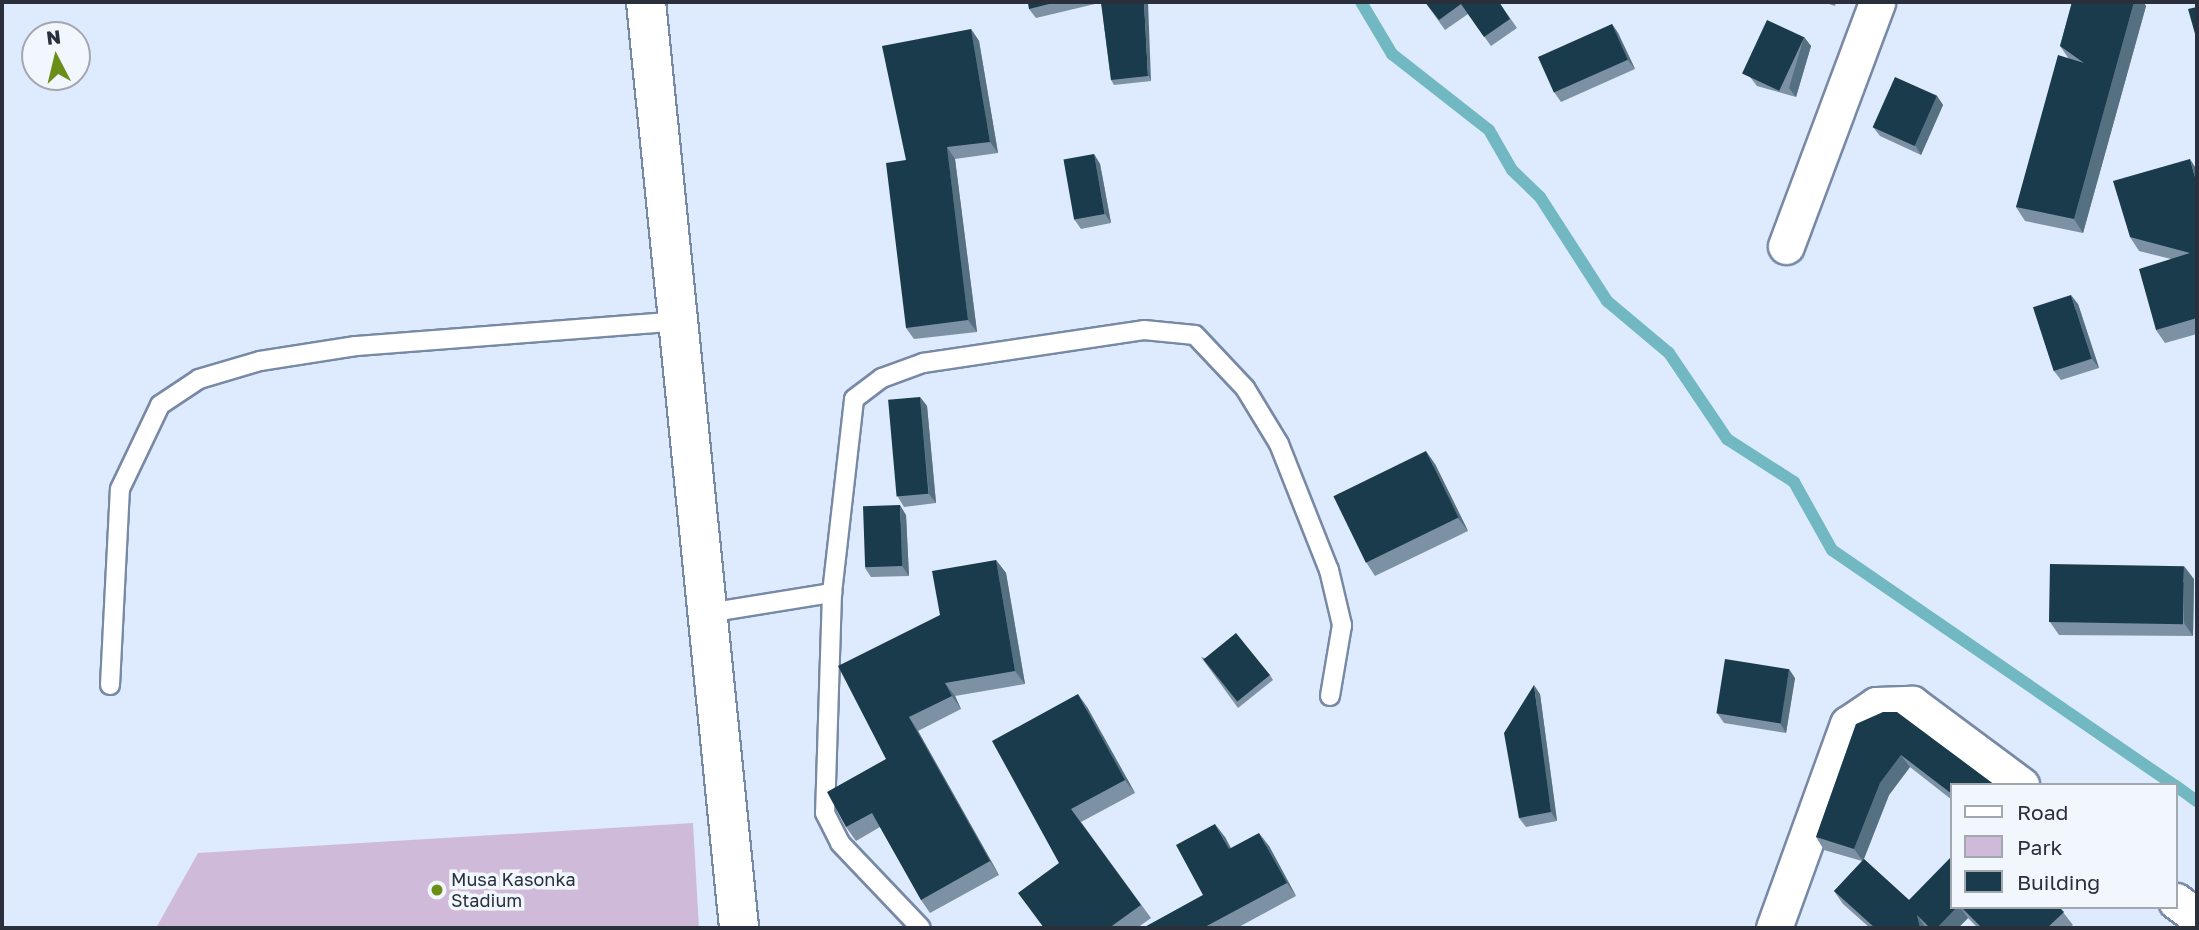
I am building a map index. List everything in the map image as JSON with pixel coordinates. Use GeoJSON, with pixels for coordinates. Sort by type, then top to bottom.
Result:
{"type":"FeatureCollection","features":[{"type":"Feature","properties":{"kind":"street"},"geometry":{"type":"LineString","coordinates":[[646,2],[739,928]]}},
{"type":"Feature","properties":{"kind":"street"},"geometry":{"type":"LineString","coordinates":[[1786,246],[1877,2]]}},
{"type":"Feature","properties":{"kind":"street"},"geometry":{"type":"LineString","coordinates":[[1774,928],[1848,724],[1876,705],[1912,705],[2018,783]]}},
{"type":"Feature","properties":{"kind":"street"},"geometry":{"type":"LineString","coordinates":[[2178,903],[2197,917]]}},
{"type":"Feature","properties":{"kind":"lane"},"geometry":{"type":"LineString","coordinates":[[110,685],[120,489],[160,405],[199,379],[260,361],[356,346],[679,321]]}},
{"type":"Feature","properties":{"kind":"lane"},"geometry":{"type":"LineString","coordinates":[[921,928],[840,843],[825,813],[832,593],[854,399],[882,378],[923,363],[1144,330],[1195,335],[1245,388],[1279,443],[1329,570],[1342,625],[1330,696]]}},
{"type":"Feature","properties":{"kind":"lane"},"geometry":{"type":"LineString","coordinates":[[708,612],[832,593]]}},
{"type":"Feature","properties":{"kind":"green space","name":"Musa Kasonka Stadium"},"geometry":{"type":"Polygon","coordinates":[[[693,823],[699,928],[156,928],[198,853],[693,823]]]}},
{"type":"Feature","properties":{"kind":"building"},"geometry":{"type":"Polygon","coordinates":[[[1028,2],[1057,2],[1029,9],[1028,2]]]}},
{"type":"Feature","properties":{"kind":"building"},"geometry":{"type":"Polygon","coordinates":[[[1101,2],[1144,2],[1148,76],[1111,80],[1101,2]]]}},
{"type":"Feature","properties":{"kind":"building"},"geometry":{"type":"Polygon","coordinates":[[[1425,2],[1499,2],[1510,19],[1484,37],[1461,4],[1439,20],[1425,2]]]}},
{"type":"Feature","properties":{"kind":"building"},"geometry":{"type":"Polygon","coordinates":[[[2072,2],[2134,2],[2074,219],[2016,207],[2058,55],[2084,63],[2060,46],[2072,2]]]}},
{"type":"Feature","properties":{"kind":"building"},"geometry":{"type":"Polygon","coordinates":[[[2197,7],[2197,41],[2188,9],[2197,7]]]}},
{"type":"Feature","properties":{"kind":"building"},"geometry":{"type":"Polygon","coordinates":[[[1767,20],[1804,37],[1779,91],[1742,73],[1767,20]]]}},
{"type":"Feature","properties":{"kind":"building"},"geometry":{"type":"Polygon","coordinates":[[[1612,24],[1628,60],[1554,93],[1538,57],[1612,24]]]}},
{"type":"Feature","properties":{"kind":"building"},"geometry":{"type":"Polygon","coordinates":[[[971,29],[990,142],[947,147],[968,320],[906,328],[886,163],[906,160],[882,46],[971,29]]]}},
{"type":"Feature","properties":{"kind":"building"},"geometry":{"type":"Polygon","coordinates":[[[1895,77],[1937,96],[1915,146],[1873,127],[1895,77]]]}},
{"type":"Feature","properties":{"kind":"building"},"geometry":{"type":"Polygon","coordinates":[[[1094,154],[1105,214],[1074,219],[1063,159],[1094,154]]]}},
{"type":"Feature","properties":{"kind":"building"},"geometry":{"type":"Polygon","coordinates":[[[2190,159],[2197,185],[2197,318],[2156,330],[2139,269],[2190,253],[2130,237],[2113,181],[2190,159]]]}},
{"type":"Feature","properties":{"kind":"building"},"geometry":{"type":"Polygon","coordinates":[[[2071,295],[2092,359],[2054,371],[2033,307],[2071,295]]]}},
{"type":"Feature","properties":{"kind":"building"},"geometry":{"type":"Polygon","coordinates":[[[920,397],[928,494],[897,496],[888,400],[920,397]]]}},
{"type":"Feature","properties":{"kind":"building"},"geometry":{"type":"Polygon","coordinates":[[[1426,451],[1458,518],[1366,563],[1333,496],[1426,451]]]}},
{"type":"Feature","properties":{"kind":"building"},"geometry":{"type":"Polygon","coordinates":[[[900,505],[902,566],[865,567],[863,506],[900,505]]]}},
{"type":"Feature","properties":{"kind":"building"},"geometry":{"type":"Polygon","coordinates":[[[996,560],[1015,671],[945,683],[952,696],[909,717],[990,861],[921,900],[872,813],[846,827],[827,792],[886,759],[838,666],[940,615],[932,571],[996,560]]]}},
{"type":"Feature","properties":{"kind":"building"},"geometry":{"type":"Polygon","coordinates":[[[2050,564],[2184,566],[2183,624],[2049,622],[2050,564]]]}},
{"type":"Feature","properties":{"kind":"building"},"geometry":{"type":"Polygon","coordinates":[[[1236,633],[1270,675],[1237,701],[1203,659],[1236,633]]]}},
{"type":"Feature","properties":{"kind":"building"},"geometry":{"type":"Polygon","coordinates":[[[1725,659],[1789,669],[1781,723],[1716,713],[1725,659]]]}},
{"type":"Feature","properties":{"kind":"building"},"geometry":{"type":"Polygon","coordinates":[[[1534,685],[1551,812],[1519,818],[1504,733],[1534,685]]]}},
{"type":"Feature","properties":{"kind":"building"},"geometry":{"type":"Polygon","coordinates":[[[1078,694],[1125,780],[1071,809],[1141,905],[1109,928],[1044,928],[1018,893],[1059,863],[992,741],[1078,694]]]}},
{"type":"Feature","properties":{"kind":"building"},"geometry":{"type":"Polygon","coordinates":[[[1883,712],[1897,712],[1992,783],[1951,783],[1951,793],[1901,755],[1880,783],[1854,849],[1816,837],[1856,724],[1883,712]]]}},
{"type":"Feature","properties":{"kind":"building"},"geometry":{"type":"Polygon","coordinates":[[[1215,824],[1229,849],[1259,833],[1287,883],[1203,928],[1143,928],[1203,895],[1176,845],[1215,824]]]}},
{"type":"Feature","properties":{"kind":"building"},"geometry":{"type":"Polygon","coordinates":[[[1951,857],[1951,909],[1955,909],[1937,928],[1930,928],[1917,915],[1920,928],[1875,928],[1834,891],[1864,859],[1909,900],[1951,857]]]}},
{"type":"Feature","properties":{"kind":"building"},"geometry":{"type":"Polygon","coordinates":[[[1963,909],[2061,909],[2064,912],[2047,928],[1982,928],[1963,909]]]}},
{"type":"Feature","properties":{"kind":"waterway"},"geometry":{"type":"LineString","coordinates":[[1361,2],[1392,54],[1489,130],[1512,170],[1540,197],[1607,301],[1669,353],[1727,439],[1794,482],[1832,550],[2171,783]]}},
{"type":"Feature","properties":{"kind":"waterway"},"geometry":{"type":"LineString","coordinates":[[2178,787],[2197,801]]}},
{"type":"Feature","properties":{"kind":"place","name":"Musa Kasonka Stadium"},"geometry":{"type":"Point","coordinates":[437,890]}}]}
